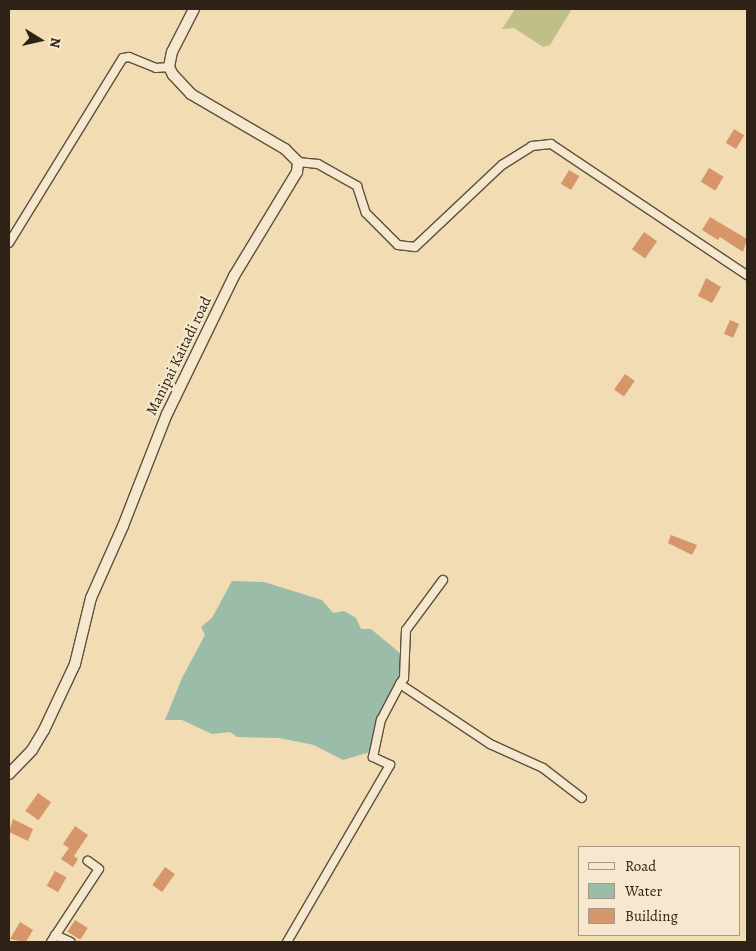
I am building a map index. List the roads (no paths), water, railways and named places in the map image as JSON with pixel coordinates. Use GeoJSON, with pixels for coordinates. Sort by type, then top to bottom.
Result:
{"type":"FeatureCollection","features":[{"type":"Feature","properties":{"kind":"main road"},"geometry":{"type":"LineString","coordinates":[[194,9],[172,52],[169,67],[178,82],[191,94],[285,148],[298,162]]}},
{"type":"Feature","properties":{"kind":"main road","name":"Manipai Kaitadi road"},"geometry":{"type":"LineString","coordinates":[[9,774],[32,750],[54,709],[75,664],[91,598],[123,526],[166,414],[234,276],[291,186],[298,162]]}},
{"type":"Feature","properties":{"kind":"street"},"geometry":{"type":"LineString","coordinates":[[9,244],[123,58],[129,57],[156,68],[169,67]]}},
{"type":"Feature","properties":{"kind":"street"},"geometry":{"type":"LineString","coordinates":[[298,162],[318,164],[357,186],[366,214],[398,245],[415,247],[502,165],[532,146],[551,144],[747,275]]}},
{"type":"Feature","properties":{"kind":"street"},"geometry":{"type":"LineString","coordinates":[[287,942],[390,765],[373,757],[381,720],[404,678],[406,630],[443,580]]}},
{"type":"Feature","properties":{"kind":"street"},"geometry":{"type":"LineString","coordinates":[[400,684],[490,744],[543,768],[582,798]]}},
{"type":"Feature","properties":{"kind":"street"},"geometry":{"type":"LineString","coordinates":[[51,942],[98,868],[88,861]]}},
{"type":"Feature","properties":{"kind":"street"},"geometry":{"type":"LineString","coordinates":[[55,935],[71,942]]}},
{"type":"Feature","properties":{"kind":"water"},"geometry":{"type":"Polygon","coordinates":[[[232,581],[264,582],[322,600],[333,613],[344,611],[356,618],[361,629],[371,629],[401,654],[402,677],[380,717],[370,752],[343,760],[314,745],[279,738],[237,737],[230,732],[212,734],[182,720],[165,720],[182,678],[205,635],[201,627],[212,618],[232,581]]]}}]}
